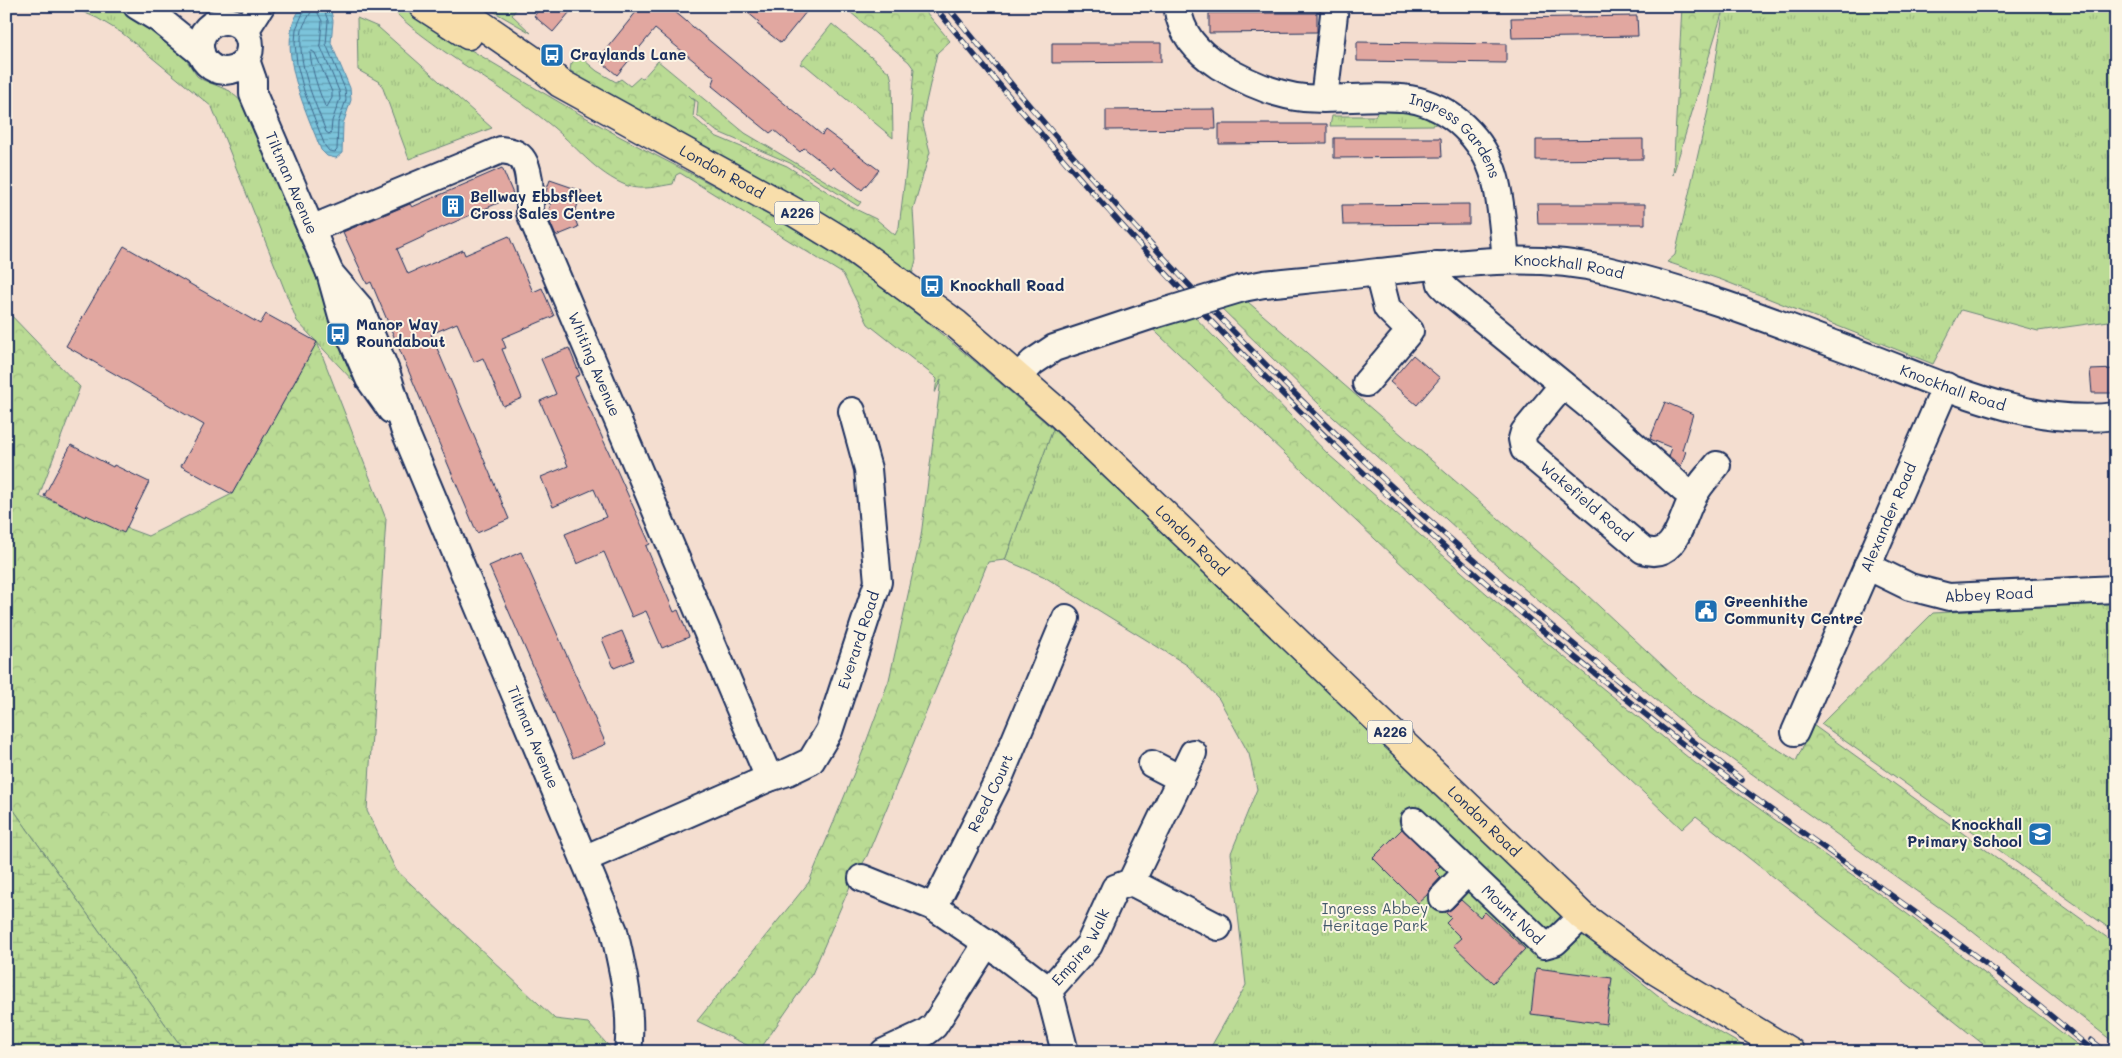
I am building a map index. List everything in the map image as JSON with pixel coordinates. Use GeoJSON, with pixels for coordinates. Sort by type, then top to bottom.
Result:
{"type":"FeatureCollection","features":[{"type":"Feature","properties":{"kind":"main road","name":"London Road"},"geometry":{"type":"LineString","coordinates":[[424,6],[456,28],[531,72],[556,80],[796,213],[850,246],[956,324],[1018,377],[1109,461],[1582,916],[1655,970],[1790,1052]]}},
{"type":"Feature","properties":{"kind":"main road","name":"London Road"},"geometry":{"type":"LineString","coordinates":[[454,6],[538,64],[556,80]]}},
{"type":"Feature","properties":{"kind":"street"},"geometry":{"type":"LineString","coordinates":[[137,6],[160,20],[200,53],[210,66],[216,70],[238,66],[250,47],[249,39],[229,21],[160,20]]}},
{"type":"Feature","properties":{"kind":"street"},"geometry":{"type":"LineString","coordinates":[[200,53],[201,38],[229,21],[261,6]]}},
{"type":"Feature","properties":{"kind":"street","name":"Ingress Gardens"},"geometry":{"type":"LineString","coordinates":[[1177,6],[1181,24],[1197,50],[1221,67],[1257,85],[1282,94],[1302,98],[1410,99],[1437,108],[1464,126],[1483,150],[1495,178],[1506,260]]}},
{"type":"Feature","properties":{"kind":"street"},"geometry":{"type":"LineString","coordinates":[[1324,99],[1335,6]]}},
{"type":"Feature","properties":{"kind":"street","name":"Tiltman Avenue"},"geometry":{"type":"LineString","coordinates":[[238,66],[241,85],[253,94],[330,273],[360,308],[386,371],[404,429],[614,931],[626,987],[629,1014],[628,1052]]}},
{"type":"Feature","properties":{"kind":"street","name":"Whiting Avenue"},"geometry":{"type":"LineString","coordinates":[[311,228],[501,150],[517,154],[525,162],[530,213],[769,778]]}},
{"type":"Feature","properties":{"kind":"street","name":"Knockhall Road"},"geometry":{"type":"LineString","coordinates":[[1018,377],[1033,362],[1054,348],[1243,288],[1437,265],[1506,260],[1576,264],[1658,283],[1737,308],[1946,386],[2011,408],[2078,418],[2116,416]]}},
{"type":"Feature","properties":{"kind":"street"},"geometry":{"type":"LineString","coordinates":[[1437,265],[1441,284],[1444,288],[1563,384],[1683,489],[1693,495]]}},
{"type":"Feature","properties":{"kind":"street"},"geometry":{"type":"LineString","coordinates":[[1366,383],[1417,322],[1387,308],[1378,272]]}},
{"type":"Feature","properties":{"kind":"street","name":"Wakefield Road"},"geometry":{"type":"LineString","coordinates":[[1563,384],[1526,429],[1523,435],[1523,446],[1643,550],[1653,553],[1662,551],[1674,540],[1693,495],[1717,466]]}},
{"type":"Feature","properties":{"kind":"street","name":"Alexander Road"},"geometry":{"type":"LineString","coordinates":[[1795,732],[1946,386]]}},
{"type":"Feature","properties":{"kind":"street","name":"Everard Road"},"geometry":{"type":"LineString","coordinates":[[584,859],[811,761],[829,731],[878,582],[868,470],[852,411]]}},
{"type":"Feature","properties":{"kind":"street","name":"Abbey Road"},"geometry":{"type":"LineString","coordinates":[[1867,566],[1910,587],[1949,596],[2116,588]]}},
{"type":"Feature","properties":{"kind":"street","name":"Reed Court"},"geometry":{"type":"LineString","coordinates":[[934,907],[1000,776],[1066,618]]}},
{"type":"Feature","properties":{"kind":"street"},"geometry":{"type":"LineString","coordinates":[[1193,754],[1131,882],[1218,927]]}},
{"type":"Feature","properties":{"kind":"street"},"geometry":{"type":"LineString","coordinates":[[1152,764],[1180,779]]}},
{"type":"Feature","properties":{"kind":"street","name":"Mount Nod"},"geometry":{"type":"LineString","coordinates":[[1414,821],[1544,944],[1555,942],[1582,916]]}},
{"type":"Feature","properties":{"kind":"street"},"geometry":{"type":"LineString","coordinates":[[1442,898],[1467,872]]}},
{"type":"Feature","properties":{"kind":"street"},"geometry":{"type":"LineString","coordinates":[[862,878],[934,907],[987,943],[1049,990]]}},
{"type":"Feature","properties":{"kind":"street","name":"Empire Walk"},"geometry":{"type":"LineString","coordinates":[[1065,1052],[1049,990],[1088,945],[1115,888],[1131,882]]}},
{"type":"Feature","properties":{"kind":"street"},"geometry":{"type":"LineString","coordinates":[[884,1052],[925,1033],[934,1026],[987,943]]}},
{"type":"Feature","properties":{"kind":"green space"},"geometry":{"type":"Polygon","coordinates":[[[77,6],[116,6],[158,31],[179,49],[197,76],[230,91],[245,105],[263,144],[272,173],[285,197],[335,317],[328,321],[355,383],[297,321],[212,107],[122,33],[83,12],[77,6]]]}},
{"type":"Feature","properties":{"kind":"green space"},"geometry":{"type":"Polygon","coordinates":[[[391,6],[402,6],[428,25],[569,108],[753,206],[832,253],[918,315],[1053,429],[1005,560],[988,562],[867,856],[851,884],[812,974],[759,1051],[697,1021],[809,882],[861,756],[889,680],[921,536],[941,379],[935,393],[937,379],[868,324],[843,274],[680,173],[676,175],[673,184],[650,188],[628,186],[616,181],[595,166],[536,113],[415,30],[391,6]]]}},
{"type":"Feature","properties":{"kind":"green space"},"geometry":{"type":"Polygon","coordinates":[[[484,6],[511,6],[516,9],[512,15],[531,33],[484,6]]]}},
{"type":"Feature","properties":{"kind":"green space"},"geometry":{"type":"Polygon","coordinates":[[[843,6],[921,6],[950,41],[937,53],[922,120],[930,152],[913,209],[916,260],[912,275],[588,85],[570,70],[571,64],[579,56],[597,71],[616,82],[621,79],[630,86],[640,77],[643,78],[658,61],[745,133],[861,202],[858,206],[790,163],[716,131],[697,115],[698,102],[688,95],[695,101],[693,117],[715,136],[787,166],[851,207],[876,219],[895,235],[899,227],[906,170],[914,69],[909,62],[843,6]]]}},
{"type":"Feature","properties":{"kind":"green space"},"geometry":{"type":"Polygon","coordinates":[[[1682,6],[1729,6],[1724,7],[1673,175],[1682,6]]]}},
{"type":"Feature","properties":{"kind":"green space"},"geometry":{"type":"Polygon","coordinates":[[[2116,6],[2116,320],[2038,331],[1961,310],[1933,364],[1722,280],[1667,262],[1675,255],[1709,106],[1724,7],[2116,6]]]}},
{"type":"Feature","properties":{"kind":"green space"},"geometry":{"type":"Polygon","coordinates":[[[357,18],[378,27],[492,128],[409,159],[381,83],[358,70],[357,18]]]}},
{"type":"Feature","properties":{"kind":"green space"},"geometry":{"type":"Polygon","coordinates":[[[832,24],[890,73],[892,81],[893,138],[804,64],[800,64],[832,24]]]}},
{"type":"Feature","properties":{"kind":"green space"},"geometry":{"type":"Polygon","coordinates":[[[1378,111],[1417,113],[1438,123],[1433,125],[1330,126],[1332,116],[1375,116],[1378,111]]]}},
{"type":"Feature","properties":{"kind":"green space"},"geometry":{"type":"Polygon","coordinates":[[[1225,293],[1248,302],[1586,594],[1693,694],[1796,761],[1813,725],[2116,944],[2116,1044],[1968,928],[1699,736],[1508,575],[1324,409],[1210,297],[1225,293]]]}},
{"type":"Feature","properties":{"kind":"green space"},"geometry":{"type":"Polygon","coordinates":[[[1183,305],[1329,455],[1495,601],[1695,763],[1906,913],[2087,1052],[1993,1052],[1696,816],[1682,829],[1141,318],[1183,305]]]}},
{"type":"Feature","properties":{"kind":"green space"},"geometry":{"type":"Polygon","coordinates":[[[6,310],[80,387],[39,496],[148,536],[232,494],[317,342],[386,519],[367,811],[396,870],[555,1019],[588,1023],[614,1052],[185,1052],[6,799],[6,310]]]}},
{"type":"Feature","properties":{"kind":"green space","name":"Ingress Abbey Heritage Park"},"geometry":{"type":"Polygon","coordinates":[[[1053,429],[1443,799],[1499,849],[1583,935],[1665,1001],[1754,1052],[1208,1052],[1246,985],[1231,853],[1257,789],[1249,754],[1219,699],[1187,665],[1043,576],[1005,560],[1053,429]]]}},
{"type":"Feature","properties":{"kind":"green space","name":"Knockhall Primary School"},"geometry":{"type":"Polygon","coordinates":[[[2116,602],[2116,933],[1821,724],[1933,613],[2116,602]]]}},
{"type":"Feature","properties":{"kind":"green space"},"geometry":{"type":"Polygon","coordinates":[[[6,799],[185,1052],[6,1052],[6,799]]]}},
{"type":"Feature","properties":{"kind":"water"},"geometry":{"type":"Polygon","coordinates":[[[303,6],[326,6],[331,11],[333,21],[331,43],[350,88],[351,100],[343,124],[342,153],[336,158],[327,156],[321,150],[295,77],[290,38],[294,21],[303,6]]]}},
{"type":"Feature","properties":{"kind":"building"},"geometry":{"type":"Polygon","coordinates":[[[542,6],[575,6],[553,32],[534,16],[542,6]]]}},
{"type":"Feature","properties":{"kind":"building"},"geometry":{"type":"Polygon","coordinates":[[[641,6],[668,6],[822,135],[825,130],[879,170],[862,190],[833,167],[831,169],[804,148],[800,152],[774,130],[770,133],[712,86],[715,78],[655,29],[617,75],[598,59],[641,6]]]}},
{"type":"Feature","properties":{"kind":"building"},"geometry":{"type":"Polygon","coordinates":[[[740,6],[811,6],[781,43],[757,24],[759,22],[740,6]]]}},
{"type":"Feature","properties":{"kind":"building"},"geometry":{"type":"Polygon","coordinates":[[[1209,13],[1317,13],[1317,32],[1209,33],[1209,13]]]}},
{"type":"Feature","properties":{"kind":"building"},"geometry":{"type":"Polygon","coordinates":[[[1637,16],[1638,36],[1512,38],[1511,18],[1637,16]]]}},
{"type":"Feature","properties":{"kind":"building"},"geometry":{"type":"Polygon","coordinates":[[[1357,42],[1506,44],[1506,63],[1357,61],[1357,42]]]}},
{"type":"Feature","properties":{"kind":"building"},"geometry":{"type":"Polygon","coordinates":[[[1052,43],[1161,43],[1161,62],[1052,63],[1052,43]]]}},
{"type":"Feature","properties":{"kind":"building"},"geometry":{"type":"Polygon","coordinates":[[[1215,109],[1216,129],[1106,130],[1106,110],[1215,109]]]}},
{"type":"Feature","properties":{"kind":"building"},"geometry":{"type":"Polygon","coordinates":[[[1219,124],[1327,124],[1327,143],[1219,144],[1219,124]]]}},
{"type":"Feature","properties":{"kind":"building"},"geometry":{"type":"Polygon","coordinates":[[[1334,138],[1441,138],[1442,157],[1334,158],[1334,138]]]}},
{"type":"Feature","properties":{"kind":"building"},"geometry":{"type":"Polygon","coordinates":[[[1643,139],[1643,159],[1536,160],[1536,140],[1643,139]]]}},
{"type":"Feature","properties":{"kind":"building"},"geometry":{"type":"Polygon","coordinates":[[[502,168],[514,196],[397,249],[408,274],[463,250],[465,255],[509,236],[533,292],[542,288],[554,316],[502,338],[506,348],[502,349],[522,398],[503,406],[483,358],[474,362],[457,323],[431,334],[509,519],[477,533],[371,282],[367,284],[343,232],[410,204],[412,207],[502,168]]]}},
{"type":"Feature","properties":{"kind":"building"},"geometry":{"type":"Polygon","coordinates":[[[550,180],[582,191],[574,216],[578,227],[556,236],[547,215],[551,204],[545,202],[545,194],[550,180]]]}},
{"type":"Feature","properties":{"kind":"building"},"geometry":{"type":"Polygon","coordinates":[[[1469,204],[1469,224],[1343,225],[1342,205],[1469,204]]]}},
{"type":"Feature","properties":{"kind":"building"},"geometry":{"type":"Polygon","coordinates":[[[1537,204],[1645,204],[1645,224],[1538,224],[1537,204]]]}},
{"type":"Feature","properties":{"kind":"building"},"geometry":{"type":"Polygon","coordinates":[[[124,246],[260,324],[266,314],[317,342],[232,494],[181,466],[204,425],[66,346],[124,246]]]}},
{"type":"Feature","properties":{"kind":"building"},"geometry":{"type":"Polygon","coordinates":[[[569,348],[580,375],[575,377],[650,544],[646,546],[674,612],[678,610],[689,637],[662,648],[646,611],[632,617],[604,552],[577,564],[565,534],[606,517],[594,489],[553,507],[541,477],[568,466],[540,401],[556,394],[541,359],[569,348]]]}},
{"type":"Feature","properties":{"kind":"building"},"geometry":{"type":"Polygon","coordinates":[[[1413,355],[1440,378],[1417,405],[1390,382],[1413,355]]]}},
{"type":"Feature","properties":{"kind":"building"},"geometry":{"type":"Polygon","coordinates":[[[2116,369],[2116,393],[2092,393],[2090,370],[2116,369]]]}},
{"type":"Feature","properties":{"kind":"building"},"geometry":{"type":"Polygon","coordinates":[[[1665,402],[1693,414],[1682,450],[1686,451],[1681,466],[1669,456],[1672,448],[1650,439],[1665,402]]]}},
{"type":"Feature","properties":{"kind":"building"},"geometry":{"type":"Polygon","coordinates":[[[71,445],[113,467],[114,465],[149,482],[124,533],[86,515],[85,517],[44,496],[71,445]]]}},
{"type":"Feature","properties":{"kind":"building"},"geometry":{"type":"Polygon","coordinates":[[[521,552],[606,744],[573,758],[489,566],[521,552]]]}},
{"type":"Feature","properties":{"kind":"building"},"geometry":{"type":"Polygon","coordinates":[[[622,631],[634,660],[614,668],[602,639],[622,631]]]}},
{"type":"Feature","properties":{"kind":"building"},"geometry":{"type":"Polygon","coordinates":[[[1402,829],[1440,866],[1435,871],[1441,877],[1418,903],[1373,858],[1402,829]]]}},
{"type":"Feature","properties":{"kind":"building"},"geometry":{"type":"Polygon","coordinates":[[[1461,900],[1480,917],[1485,912],[1525,949],[1493,983],[1453,945],[1461,938],[1446,923],[1451,918],[1445,912],[1453,908],[1461,900]]]}},
{"type":"Feature","properties":{"kind":"building"},"geometry":{"type":"Polygon","coordinates":[[[1536,968],[1612,978],[1606,1024],[1531,1014],[1536,968]]]}},
{"type":"Feature","properties":{"kind":"railway"},"geometry":{"type":"LineString","coordinates":[[934,6],[1069,166],[1138,244],[1283,394],[1357,467],[1434,538],[1537,626],[1685,746],[1997,972],[2095,1052]]}},
{"type":"Feature","properties":{"kind":"railway"},"geometry":{"type":"LineString","coordinates":[[947,6],[1051,131],[1158,252],[1270,369],[1328,426],[1430,521],[1518,597],[1742,780]]}},
{"type":"Feature","properties":{"kind":"railway"},"geometry":{"type":"LineString","coordinates":[[2091,1040],[2106,1052]]}},
{"type":"Feature","properties":{"kind":"place","name":"Craylands Lane"},"geometry":{"type":"Point","coordinates":[552,55]}},
{"type":"Feature","properties":{"kind":"place","name":"Bellway Ebbsfleet Cross Sales Centre"},"geometry":{"type":"Point","coordinates":[453,206]}},
{"type":"Feature","properties":{"kind":"place","name":"Knockhall Road"},"geometry":{"type":"Point","coordinates":[932,286]}},
{"type":"Feature","properties":{"kind":"place","name":"Manor Way Roundabout"},"geometry":{"type":"Point","coordinates":[338,334]}},
{"type":"Feature","properties":{"kind":"place","name":"Greenhithe Community Centre"},"geometry":{"type":"Point","coordinates":[1706,611]}},
{"type":"Feature","properties":{"kind":"place","name":"Knockhall Primary School"},"geometry":{"type":"Point","coordinates":[2040,834]}}]}
